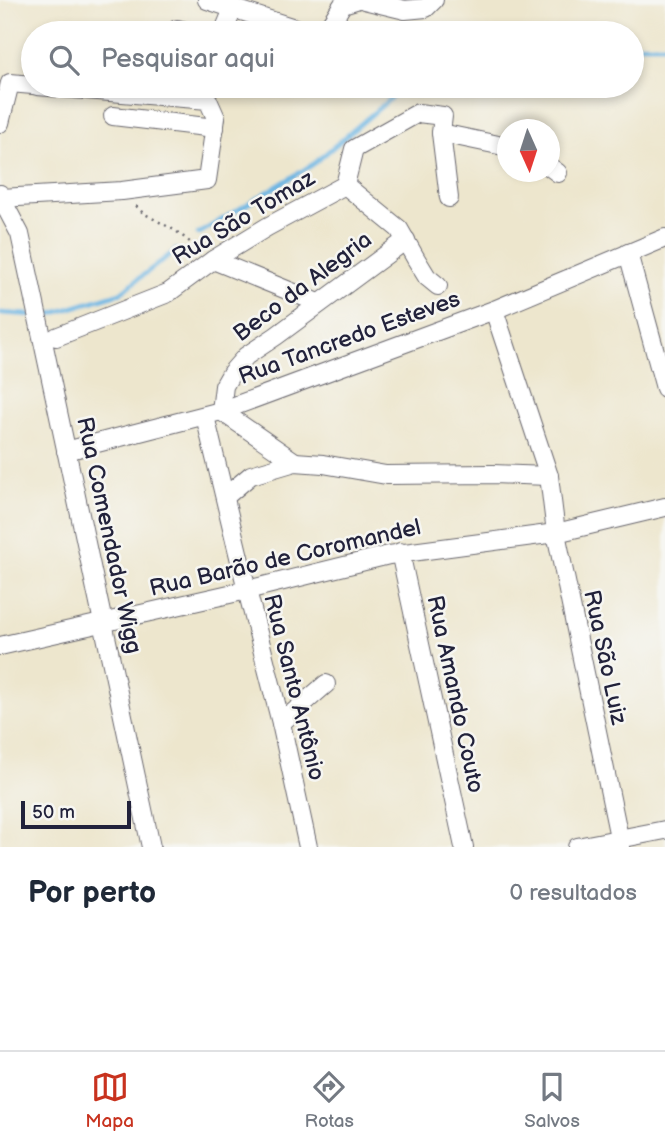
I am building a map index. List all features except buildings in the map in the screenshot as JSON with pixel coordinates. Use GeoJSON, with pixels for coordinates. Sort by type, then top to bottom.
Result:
{"type":"FeatureCollection","features":[{"type":"Feature","properties":{"kind":"street"},"geometry":{"type":"LineString","coordinates":[[207,0],[270,21]]}},
{"type":"Feature","properties":{"kind":"street"},"geometry":{"type":"LineString","coordinates":[[331,21],[343,4],[356,0]]}},
{"type":"Feature","properties":{"kind":"street"},"geometry":{"type":"LineString","coordinates":[[364,0],[405,10],[426,8],[434,0]]}},
{"type":"Feature","properties":{"kind":"street"},"geometry":{"type":"LineString","coordinates":[[228,21],[233,9]]}},
{"type":"Feature","properties":{"kind":"street"},"geometry":{"type":"LineString","coordinates":[[0,123],[5,82]]}},
{"type":"Feature","properties":{"kind":"street"},"geometry":{"type":"LineString","coordinates":[[0,196],[122,191],[207,180],[216,118],[208,100],[183,98]]}},
{"type":"Feature","properties":{"kind":"street"},"geometry":{"type":"LineString","coordinates":[[438,286],[427,277],[400,229],[345,185],[354,149],[418,113],[443,117],[441,133],[449,198]]}},
{"type":"Feature","properties":{"kind":"street"},"geometry":{"type":"LineString","coordinates":[[113,116],[215,128]]}},
{"type":"Feature","properties":{"kind":"street"},"geometry":{"type":"LineString","coordinates":[[441,133],[497,145]]}},
{"type":"Feature","properties":{"kind":"street","name":"Rua São Tomaz"},"geometry":{"type":"LineString","coordinates":[[56,337],[168,293],[213,260],[267,227],[345,185]]}},
{"type":"Feature","properties":{"kind":"street","name":"Rua Comendador Wigg"},"geometry":{"type":"LineString","coordinates":[[0,196],[54,395],[151,847]]}},
{"type":"Feature","properties":{"kind":"street","name":"Rua Tancredo Esteves"},"geometry":{"type":"LineString","coordinates":[[66,451],[213,413],[494,310],[665,238]]}},
{"type":"Feature","properties":{"kind":"street","name":"Beco da Alegria"},"geometry":{"type":"LineString","coordinates":[[213,413],[232,372],[246,356],[406,240]]}},
{"type":"Feature","properties":{"kind":"street"},"geometry":{"type":"LineString","coordinates":[[628,253],[665,388]]}},
{"type":"Feature","properties":{"kind":"street"},"geometry":{"type":"LineString","coordinates":[[213,260],[319,303]]}},
{"type":"Feature","properties":{"kind":"street","name":"Rua São Luiz"},"geometry":{"type":"LineString","coordinates":[[494,310],[549,476],[556,533],[620,843]]}},
{"type":"Feature","properties":{"kind":"street"},"geometry":{"type":"LineString","coordinates":[[213,413],[295,462]]}},
{"type":"Feature","properties":{"kind":"street","name":"Rua Santo Antônio"},"geometry":{"type":"LineString","coordinates":[[213,413],[225,496],[281,723],[308,847]]}},
{"type":"Feature","properties":{"kind":"street"},"geometry":{"type":"LineString","coordinates":[[225,496],[251,475],[295,462],[386,475],[549,476]]}},
{"type":"Feature","properties":{"kind":"street","name":"Rua Barão de Coromandel"},"geometry":{"type":"LineString","coordinates":[[0,646],[400,552],[556,533],[665,507]]}},
{"type":"Feature","properties":{"kind":"street","name":"Rua Amando Couto"},"geometry":{"type":"LineString","coordinates":[[400,552],[464,847]]}},
{"type":"Feature","properties":{"kind":"street"},"geometry":{"type":"LineString","coordinates":[[281,723],[326,684]]}},
{"type":"Feature","properties":{"kind":"street"},"geometry":{"type":"LineString","coordinates":[[577,847],[620,843],[665,830]]}},
{"type":"Feature","properties":{"kind":"path"},"geometry":{"type":"LineString","coordinates":[[122,191],[143,213],[176,231],[213,260]]}},
{"type":"Feature","properties":{"kind":"waterway"},"geometry":{"type":"LineString","coordinates":[[644,45],[665,45]]}},
{"type":"Feature","properties":{"kind":"waterway"},"geometry":{"type":"LineString","coordinates":[[198,234],[312,165],[391,98]]}},
{"type":"Feature","properties":{"kind":"waterway"},"geometry":{"type":"LineString","coordinates":[[41,316],[120,293],[176,250]]}},
{"type":"Feature","properties":{"kind":"waterway"},"geometry":{"type":"LineString","coordinates":[[0,313],[32,315]]}}]}
